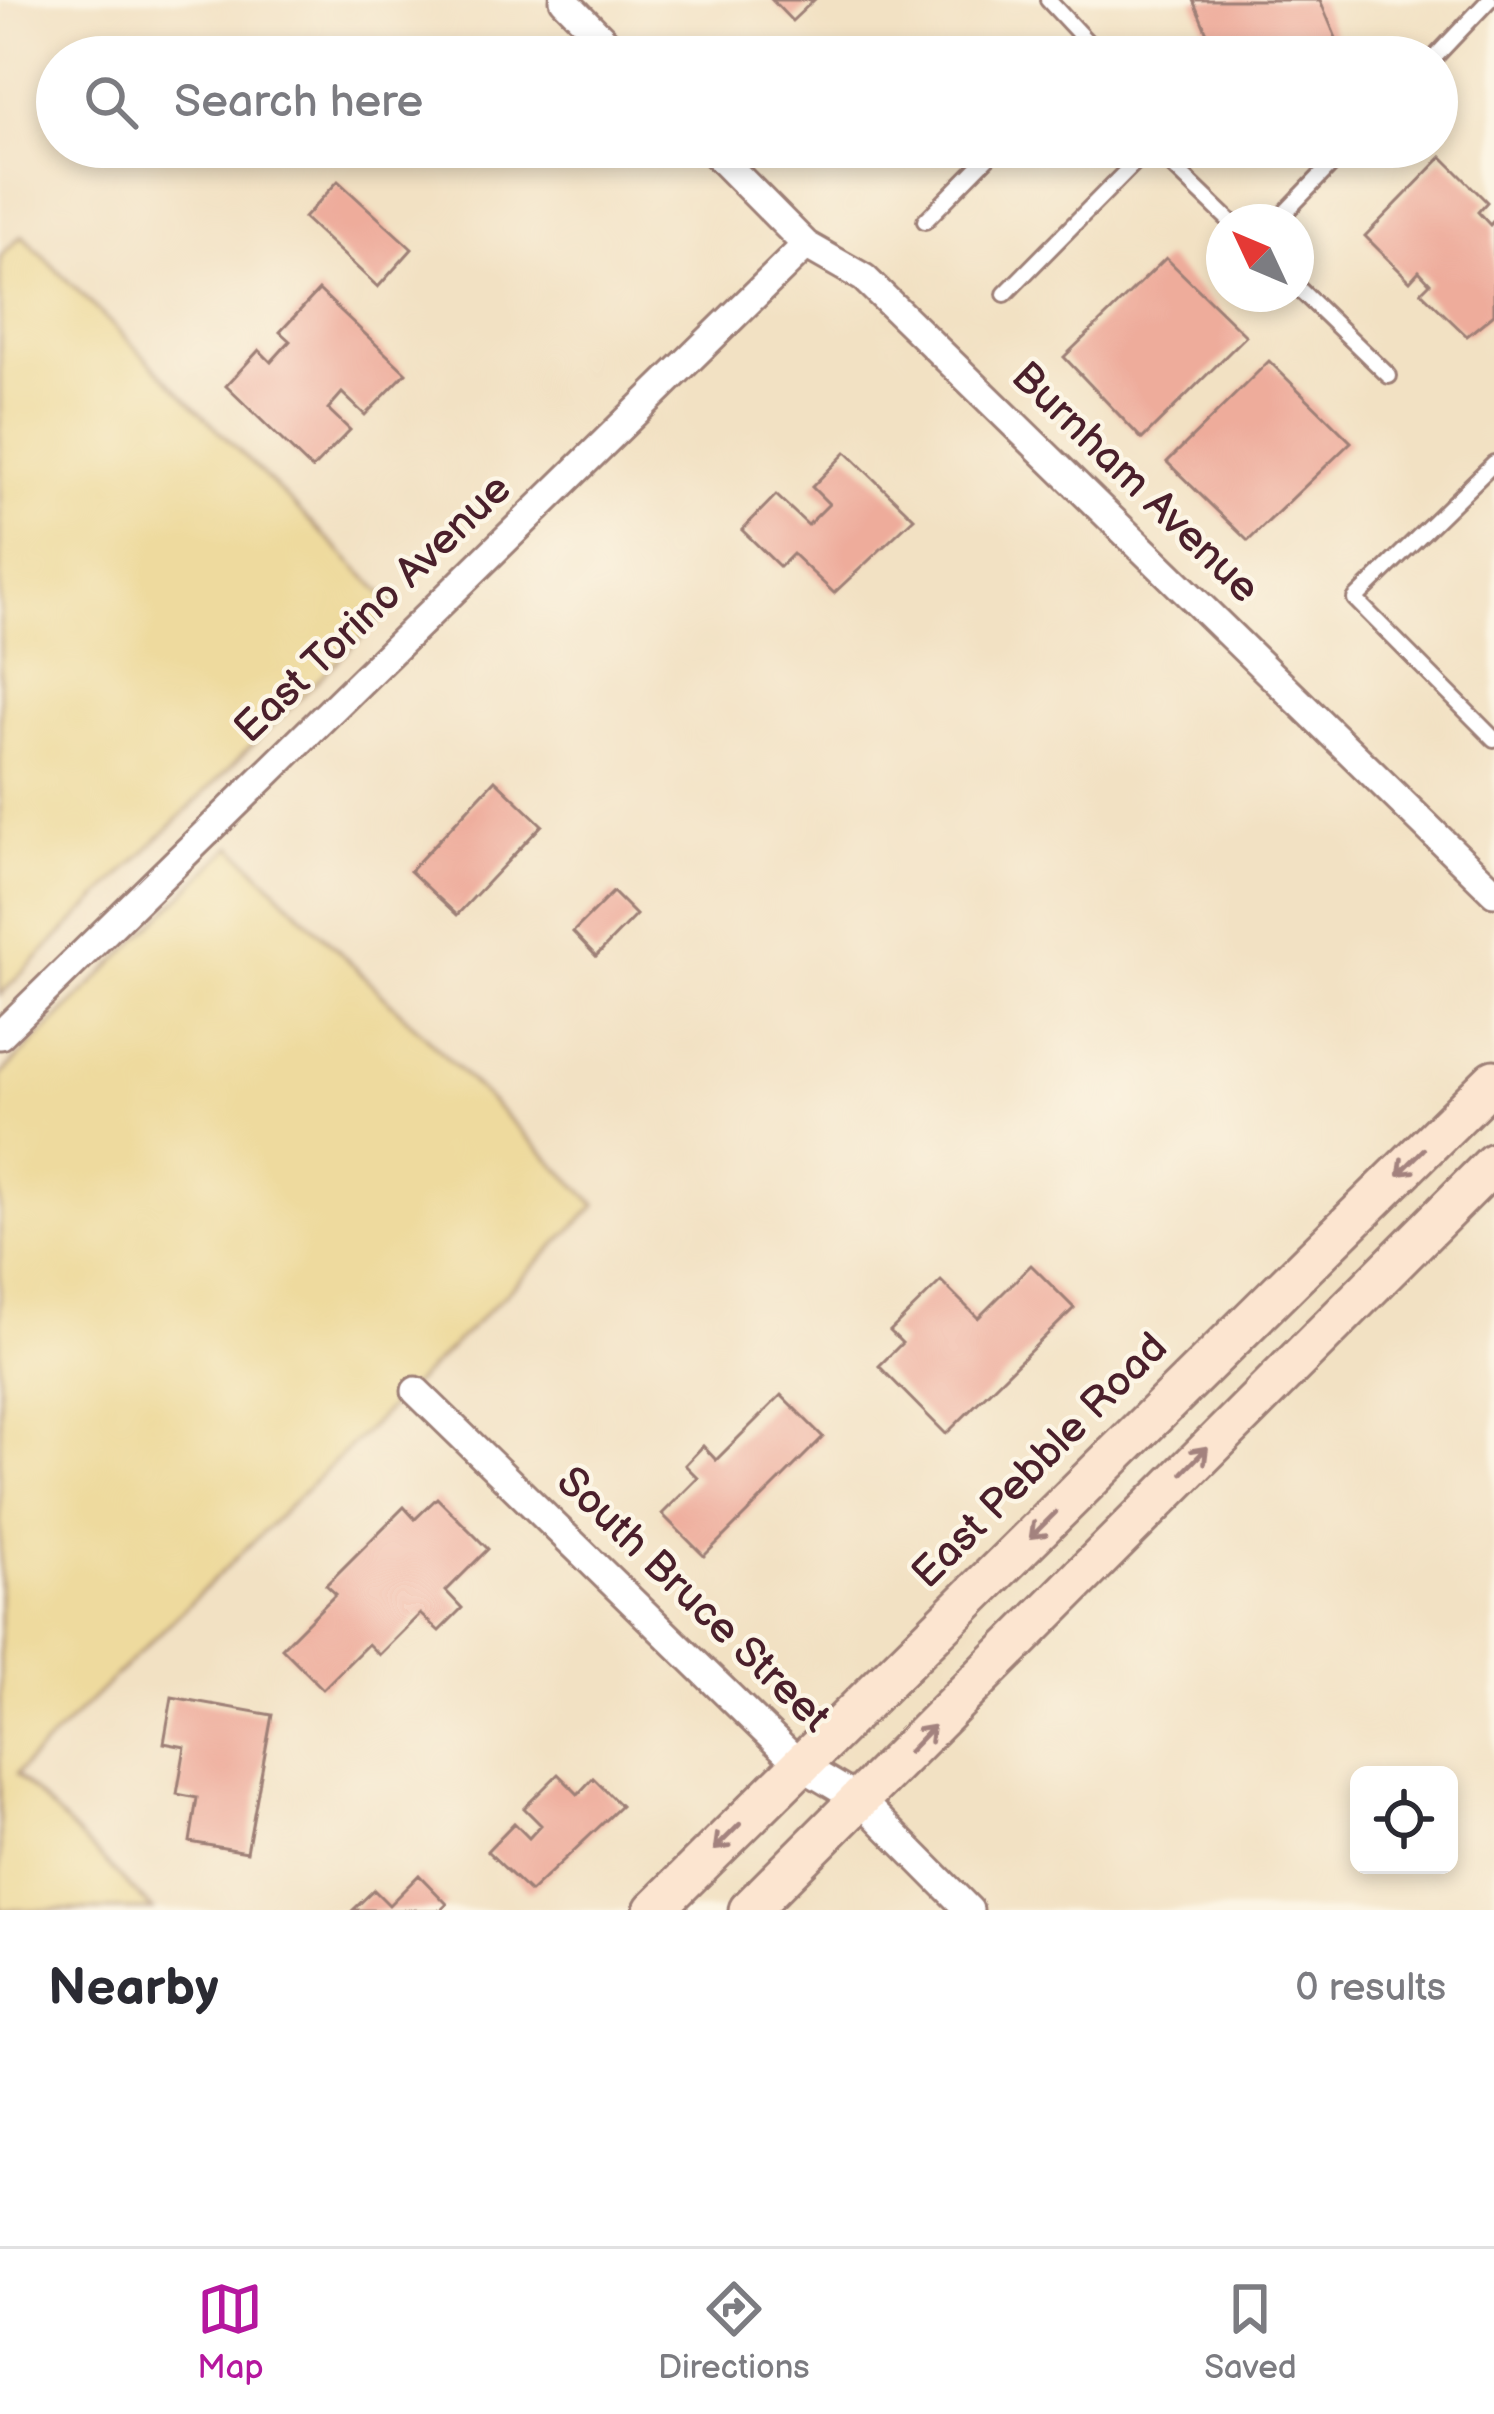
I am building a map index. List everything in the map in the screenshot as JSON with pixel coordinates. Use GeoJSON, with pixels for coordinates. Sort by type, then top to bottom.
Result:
{"type":"FeatureCollection","features":[{"type":"Feature","properties":{"kind":"main road","name":"East Pebble Road"},"geometry":{"type":"LineString","coordinates":[[654,1910],[1494,1080]]}},
{"type":"Feature","properties":{"kind":"main road"},"geometry":{"type":"LineString","coordinates":[[749,1910],[1494,1163]]}},
{"type":"Feature","properties":{"kind":"street"},"geometry":{"type":"LineString","coordinates":[[564,0],[599,36]]}},
{"type":"Feature","properties":{"kind":"street","name":"Burnham Avenue"},"geometry":{"type":"LineString","coordinates":[[730,168],[806,245],[864,278],[1494,892]]}},
{"type":"Feature","properties":{"kind":"street","name":"East Torino Avenue"},"geometry":{"type":"LineString","coordinates":[[0,1035],[806,245]]}},
{"type":"Feature","properties":{"kind":"street","name":"South Bruce Street"},"geometry":{"type":"LineString","coordinates":[[416,1391],[800,1765],[861,1801],[969,1910]]}},
{"type":"Feature","properties":{"kind":"lane"},"geometry":{"type":"LineString","coordinates":[[1048,0],[1079,36]]}},
{"type":"Feature","properties":{"kind":"lane"},"geometry":{"type":"LineString","coordinates":[[1455,36],[1489,0]]}},
{"type":"Feature","properties":{"kind":"lane"},"geometry":{"type":"LineString","coordinates":[[925,221],[977,168]]}},
{"type":"Feature","properties":{"kind":"lane"},"geometry":{"type":"LineString","coordinates":[[1005,294],[1131,168]]}},
{"type":"Feature","properties":{"kind":"lane"},"geometry":{"type":"LineString","coordinates":[[1174,168],[1212,204]]}},
{"type":"Feature","properties":{"kind":"lane"},"geometry":{"type":"LineString","coordinates":[[1293,204],[1328,168]]}},
{"type":"Feature","properties":{"kind":"lane"},"geometry":{"type":"LineString","coordinates":[[1314,303],[1389,376]]}},
{"type":"Feature","properties":{"kind":"lane"},"geometry":{"type":"LineString","coordinates":[[1494,464],[1355,599],[1494,739]]}},
{"type":"Feature","properties":{"kind":"sand"},"geometry":{"type":"Polygon","coordinates":[[[22,235],[394,605],[0,995],[0,257],[22,235]]]}},
{"type":"Feature","properties":{"kind":"sand"},"geometry":{"type":"Polygon","coordinates":[[[232,846],[596,1205],[16,1774],[153,1910],[0,1910],[0,1076],[232,846]]]}},
{"type":"Feature","properties":{"kind":"building"},"geometry":{"type":"Polygon","coordinates":[[[772,0],[814,0],[792,21],[772,0]]]}},
{"type":"Feature","properties":{"kind":"building"},"geometry":{"type":"Polygon","coordinates":[[[1193,0],[1320,0],[1335,36],[1208,36],[1193,0]]]}},
{"type":"Feature","properties":{"kind":"building"},"geometry":{"type":"Polygon","coordinates":[[[1431,168],[1453,168],[1487,202],[1478,212],[1490,225],[1494,220],[1494,314],[1467,336],[1421,292],[1430,283],[1419,271],[1410,281],[1365,236],[1431,168]]]}},
{"type":"Feature","properties":{"kind":"building"},"geometry":{"type":"Polygon","coordinates":[[[338,181],[412,249],[378,287],[304,218],[338,181]]]}},
{"type":"Feature","properties":{"kind":"building"},"geometry":{"type":"Polygon","coordinates":[[[1166,258],[1206,297],[1206,312],[1221,312],[1246,336],[1142,439],[1064,357],[1166,258]]]}},
{"type":"Feature","properties":{"kind":"building"},"geometry":{"type":"Polygon","coordinates":[[[319,290],[406,373],[365,415],[342,393],[328,409],[350,430],[312,469],[226,386],[259,350],[271,362],[290,341],[280,332],[319,290]]]}},
{"type":"Feature","properties":{"kind":"building"},"geometry":{"type":"Polygon","coordinates":[[[1269,361],[1351,442],[1248,541],[1167,462],[1269,361]]]}},
{"type":"Feature","properties":{"kind":"building"},"geometry":{"type":"Polygon","coordinates":[[[846,452],[914,518],[834,593],[793,554],[780,567],[742,530],[776,495],[808,525],[829,504],[812,487],[846,452]]]}},
{"type":"Feature","properties":{"kind":"building"},"geometry":{"type":"Polygon","coordinates":[[[495,780],[542,825],[457,915],[410,871],[495,780]]]}},
{"type":"Feature","properties":{"kind":"building"},"geometry":{"type":"Polygon","coordinates":[[[613,892],[636,915],[596,956],[573,932],[613,892]]]}},
{"type":"Feature","properties":{"kind":"building"},"geometry":{"type":"Polygon","coordinates":[[[1031,1265],[1074,1308],[946,1434],[879,1366],[902,1343],[890,1331],[941,1281],[978,1318],[1031,1265]]]}},
{"type":"Feature","properties":{"kind":"building"},"geometry":{"type":"Polygon","coordinates":[[[781,1395],[823,1437],[704,1556],[662,1514],[698,1478],[685,1465],[703,1446],[716,1460],[781,1395]]]}},
{"type":"Feature","properties":{"kind":"building"},"geometry":{"type":"Polygon","coordinates":[[[437,1498],[488,1549],[446,1591],[462,1608],[439,1631],[420,1614],[379,1655],[368,1644],[323,1689],[282,1648],[336,1594],[326,1585],[404,1507],[415,1519],[437,1498]]]}},
{"type":"Feature","properties":{"kind":"building"},"geometry":{"type":"Polygon","coordinates":[[[172,1697],[272,1715],[247,1852],[190,1842],[197,1798],[177,1794],[185,1747],[164,1743],[172,1697]]]}},
{"type":"Feature","properties":{"kind":"building"},"geometry":{"type":"Polygon","coordinates":[[[558,1774],[578,1794],[593,1778],[621,1806],[530,1892],[487,1851],[514,1823],[529,1838],[541,1825],[524,1808],[558,1774]]]}},
{"type":"Feature","properties":{"kind":"building"},"geometry":{"type":"Polygon","coordinates":[[[419,1875],[447,1904],[441,1910],[353,1910],[374,1890],[389,1905],[419,1875]]]}}]}
